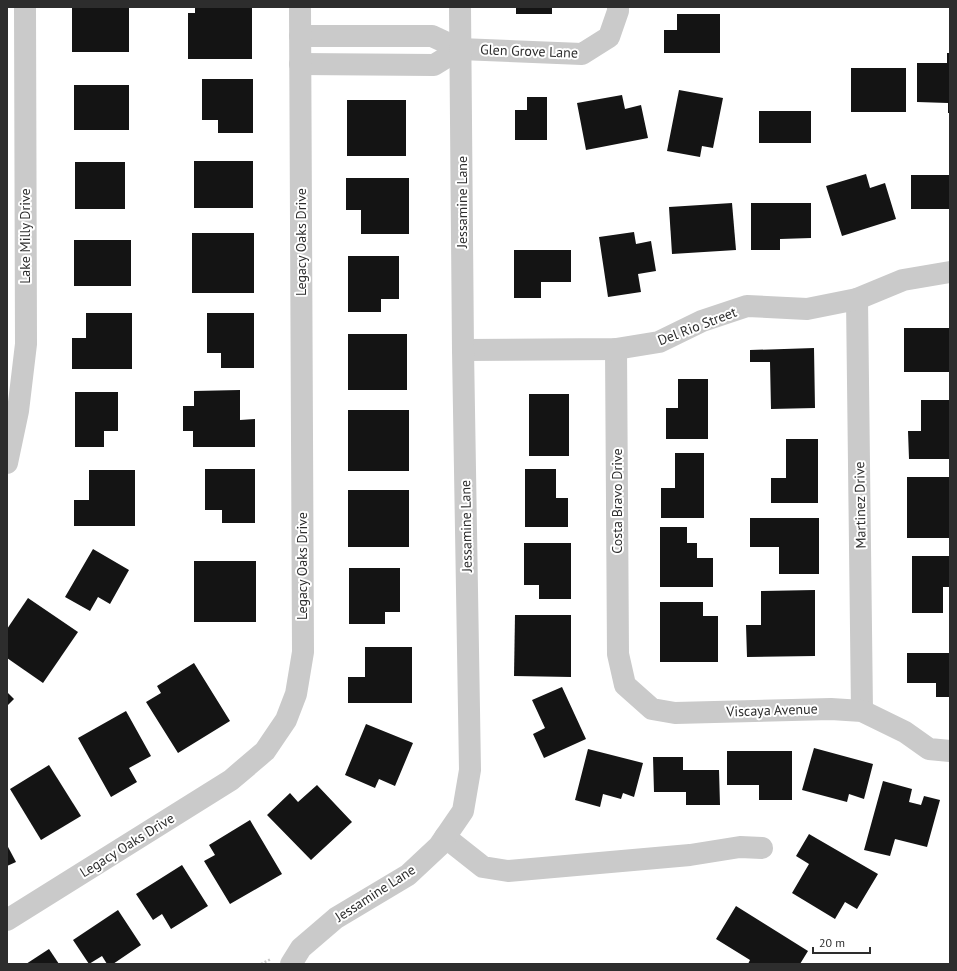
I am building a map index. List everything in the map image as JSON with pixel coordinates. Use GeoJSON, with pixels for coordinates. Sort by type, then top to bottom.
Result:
{"type":"FeatureCollection","features":[{"type":"Feature","properties":{"kind":"street","name":"Lake Milly Drive"},"geometry":{"type":"LineString","coordinates":[[7,462],[18,411],[26,344],[25,7]]}},
{"type":"Feature","properties":{"kind":"street","name":"Legacy Oaks Drive"},"geometry":{"type":"LineString","coordinates":[[7,920],[231,780],[265,751],[286,720],[296,694],[302,652],[300,7]]}},
{"type":"Feature","properties":{"kind":"street","name":"Jessamine Lane"},"geometry":{"type":"LineString","coordinates":[[291,964],[301,948],[336,918],[408,875],[439,846],[463,811],[470,770],[463,350],[460,7]]}},
{"type":"Feature","properties":{"kind":"street","name":"Glen Grove Lane"},"geometry":{"type":"LineString","coordinates":[[460,49],[582,54],[609,37],[618,7]]}},
{"type":"Feature","properties":{"kind":"street"},"geometry":{"type":"LineString","coordinates":[[300,36],[432,36],[460,49]]}},
{"type":"Feature","properties":{"kind":"street"},"geometry":{"type":"LineString","coordinates":[[390,65],[391,36]]}},
{"type":"Feature","properties":{"kind":"street"},"geometry":{"type":"LineString","coordinates":[[300,64],[434,65],[460,49]]}},
{"type":"Feature","properties":{"kind":"street","name":"Del Rio Street"},"geometry":{"type":"LineString","coordinates":[[463,350],[616,349],[659,342],[702,320],[747,306],[807,308],[858,299],[903,280],[950,272]]}},
{"type":"Feature","properties":{"kind":"street","name":"Martinez Drive"},"geometry":{"type":"LineString","coordinates":[[858,299],[862,711]]}},
{"type":"Feature","properties":{"kind":"street","name":"Costa Bravo Drive"},"geometry":{"type":"LineString","coordinates":[[616,349],[618,654]]}},
{"type":"Feature","properties":{"kind":"street","name":"Viscaya Avenue"},"geometry":{"type":"LineString","coordinates":[[618,654],[625,685],[652,709],[676,713],[831,709],[862,711],[905,732],[929,749],[950,751]]}},
{"type":"Feature","properties":{"kind":"street"},"geometry":{"type":"LineString","coordinates":[[445,837],[483,867],[508,871],[690,855],[740,847],[762,848]]}},
{"type":"Feature","properties":{"kind":"building"},"geometry":{"type":"Polygon","coordinates":[[[72,7],[129,7],[129,52],[72,52],[72,7]]]}},
{"type":"Feature","properties":{"kind":"building"},"geometry":{"type":"Polygon","coordinates":[[[195,7],[252,7],[252,59],[188,59],[188,13],[195,13],[195,7]]]}},
{"type":"Feature","properties":{"kind":"building"},"geometry":{"type":"Polygon","coordinates":[[[516,7],[552,7],[552,14],[516,14],[516,7]]]}},
{"type":"Feature","properties":{"kind":"building"},"geometry":{"type":"Polygon","coordinates":[[[677,14],[720,14],[720,53],[664,53],[664,30],[677,30],[677,14]]]}},
{"type":"Feature","properties":{"kind":"building"},"geometry":{"type":"Polygon","coordinates":[[[947,53],[950,53],[950,113],[948,113],[948,103],[917,102],[917,63],[947,63],[947,53]]]}},
{"type":"Feature","properties":{"kind":"building"},"geometry":{"type":"Polygon","coordinates":[[[851,68],[906,68],[906,112],[851,112],[851,68]]]}},
{"type":"Feature","properties":{"kind":"building"},"geometry":{"type":"Polygon","coordinates":[[[202,79],[253,79],[253,133],[218,133],[218,120],[202,120],[202,79]]]}},
{"type":"Feature","properties":{"kind":"building"},"geometry":{"type":"Polygon","coordinates":[[[74,85],[129,85],[129,130],[74,130],[74,85]]]}},
{"type":"Feature","properties":{"kind":"building"},"geometry":{"type":"Polygon","coordinates":[[[679,90],[723,98],[713,148],[702,146],[700,157],[667,151],[679,90]]]}},
{"type":"Feature","properties":{"kind":"building"},"geometry":{"type":"Polygon","coordinates":[[[622,95],[625,109],[641,105],[648,138],[586,150],[577,103],[622,95]]]}},
{"type":"Feature","properties":{"kind":"building"},"geometry":{"type":"Polygon","coordinates":[[[527,97],[547,97],[547,140],[515,140],[515,110],[527,110],[527,97]]]}},
{"type":"Feature","properties":{"kind":"building"},"geometry":{"type":"Polygon","coordinates":[[[347,100],[406,100],[406,156],[347,156],[347,100]]]}},
{"type":"Feature","properties":{"kind":"building"},"geometry":{"type":"Polygon","coordinates":[[[759,111],[811,111],[811,143],[759,143],[759,111]]]}},
{"type":"Feature","properties":{"kind":"building"},"geometry":{"type":"Polygon","coordinates":[[[194,161],[253,161],[253,208],[194,208],[194,161]]]}},
{"type":"Feature","properties":{"kind":"building"},"geometry":{"type":"Polygon","coordinates":[[[75,162],[125,162],[125,209],[75,209],[75,162]]]}},
{"type":"Feature","properties":{"kind":"building"},"geometry":{"type":"Polygon","coordinates":[[[866,174],[870,188],[885,183],[896,219],[842,236],[826,186],[866,174]]]}},
{"type":"Feature","properties":{"kind":"building"},"geometry":{"type":"Polygon","coordinates":[[[911,175],[950,175],[950,209],[911,209],[911,175]]]}},
{"type":"Feature","properties":{"kind":"building"},"geometry":{"type":"Polygon","coordinates":[[[346,178],[409,178],[409,234],[361,234],[361,210],[346,210],[346,178]]]}},
{"type":"Feature","properties":{"kind":"building"},"geometry":{"type":"Polygon","coordinates":[[[732,203],[736,250],[672,254],[669,207],[732,203]]]}},
{"type":"Feature","properties":{"kind":"building"},"geometry":{"type":"Polygon","coordinates":[[[751,203],[811,203],[811,238],[780,239],[780,250],[751,250],[751,203]]]}},
{"type":"Feature","properties":{"kind":"building"},"geometry":{"type":"Polygon","coordinates":[[[634,232],[636,244],[651,241],[656,271],[638,274],[641,292],[608,297],[599,237],[634,232]]]}},
{"type":"Feature","properties":{"kind":"building"},"geometry":{"type":"Polygon","coordinates":[[[192,233],[254,233],[254,293],[192,293],[192,233]]]}},
{"type":"Feature","properties":{"kind":"building"},"geometry":{"type":"Polygon","coordinates":[[[74,240],[131,240],[131,286],[74,286],[74,240]]]}},
{"type":"Feature","properties":{"kind":"building"},"geometry":{"type":"Polygon","coordinates":[[[514,250],[571,250],[571,282],[541,282],[541,298],[514,298],[514,250]]]}},
{"type":"Feature","properties":{"kind":"building"},"geometry":{"type":"Polygon","coordinates":[[[348,256],[399,256],[399,299],[381,299],[381,312],[348,312],[348,256]]]}},
{"type":"Feature","properties":{"kind":"building"},"geometry":{"type":"Polygon","coordinates":[[[86,313],[132,313],[132,369],[72,369],[72,338],[86,338],[86,313]]]}},
{"type":"Feature","properties":{"kind":"building"},"geometry":{"type":"Polygon","coordinates":[[[207,313],[254,313],[254,368],[221,368],[221,353],[207,353],[207,313]]]}},
{"type":"Feature","properties":{"kind":"building"},"geometry":{"type":"Polygon","coordinates":[[[904,328],[950,328],[950,372],[904,372],[904,328]]]}},
{"type":"Feature","properties":{"kind":"building"},"geometry":{"type":"Polygon","coordinates":[[[348,334],[407,334],[407,390],[348,390],[348,334]]]}},
{"type":"Feature","properties":{"kind":"building"},"geometry":{"type":"Polygon","coordinates":[[[814,348],[815,408],[771,409],[770,362],[750,362],[750,350],[814,348]]]}},
{"type":"Feature","properties":{"kind":"building"},"geometry":{"type":"Polygon","coordinates":[[[678,379],[708,379],[708,439],[666,439],[666,408],[678,408],[678,379]]]}},
{"type":"Feature","properties":{"kind":"building"},"geometry":{"type":"Polygon","coordinates":[[[240,390],[240,420],[255,419],[255,447],[193,447],[193,431],[183,431],[183,406],[194,406],[194,391],[240,390]]]}},
{"type":"Feature","properties":{"kind":"building"},"geometry":{"type":"Polygon","coordinates":[[[75,392],[118,392],[118,431],[104,431],[104,447],[75,447],[75,392]]]}},
{"type":"Feature","properties":{"kind":"building"},"geometry":{"type":"Polygon","coordinates":[[[529,394],[569,394],[569,456],[529,456],[529,394]]]}},
{"type":"Feature","properties":{"kind":"building"},"geometry":{"type":"Polygon","coordinates":[[[921,400],[950,400],[950,459],[909,459],[908,431],[921,431],[921,400]]]}},
{"type":"Feature","properties":{"kind":"building"},"geometry":{"type":"Polygon","coordinates":[[[348,410],[409,410],[409,471],[348,471],[348,410]]]}},
{"type":"Feature","properties":{"kind":"building"},"geometry":{"type":"Polygon","coordinates":[[[786,439],[818,439],[818,503],[771,503],[771,478],[786,478],[786,439]]]}},
{"type":"Feature","properties":{"kind":"building"},"geometry":{"type":"Polygon","coordinates":[[[675,453],[704,453],[704,518],[661,518],[661,488],[675,488],[675,453]]]}},
{"type":"Feature","properties":{"kind":"building"},"geometry":{"type":"Polygon","coordinates":[[[205,469],[255,469],[255,523],[222,523],[222,510],[205,510],[205,469]]]}},
{"type":"Feature","properties":{"kind":"building"},"geometry":{"type":"Polygon","coordinates":[[[525,469],[556,469],[556,498],[568,498],[568,527],[525,527],[525,469]]]}},
{"type":"Feature","properties":{"kind":"building"},"geometry":{"type":"Polygon","coordinates":[[[89,470],[135,470],[135,526],[74,526],[74,500],[89,500],[89,470]]]}},
{"type":"Feature","properties":{"kind":"building"},"geometry":{"type":"Polygon","coordinates":[[[907,477],[950,477],[950,538],[907,538],[907,477]]]}},
{"type":"Feature","properties":{"kind":"building"},"geometry":{"type":"Polygon","coordinates":[[[348,490],[409,490],[409,547],[348,547],[348,490]]]}},
{"type":"Feature","properties":{"kind":"building"},"geometry":{"type":"Polygon","coordinates":[[[750,518],[819,518],[819,574],[779,574],[779,547],[750,547],[750,518]]]}},
{"type":"Feature","properties":{"kind":"building"},"geometry":{"type":"Polygon","coordinates":[[[660,527],[687,527],[687,543],[697,543],[697,558],[713,558],[713,587],[660,587],[660,527]]]}},
{"type":"Feature","properties":{"kind":"building"},"geometry":{"type":"Polygon","coordinates":[[[524,543],[571,543],[571,599],[539,599],[539,585],[524,585],[524,543]]]}},
{"type":"Feature","properties":{"kind":"building"},"geometry":{"type":"Polygon","coordinates":[[[93,549],[129,570],[110,604],[98,597],[90,611],[65,597],[93,549]]]}},
{"type":"Feature","properties":{"kind":"building"},"geometry":{"type":"Polygon","coordinates":[[[912,556],[950,556],[950,587],[943,587],[943,613],[912,613],[912,556]]]}},
{"type":"Feature","properties":{"kind":"building"},"geometry":{"type":"Polygon","coordinates":[[[194,561],[256,561],[256,622],[194,622],[194,561]]]}},
{"type":"Feature","properties":{"kind":"building"},"geometry":{"type":"Polygon","coordinates":[[[349,568],[400,568],[400,612],[385,612],[385,624],[349,624],[349,568]]]}},
{"type":"Feature","properties":{"kind":"building"},"geometry":{"type":"Polygon","coordinates":[[[815,590],[815,656],[747,657],[746,625],[761,625],[761,591],[815,590]]]}},
{"type":"Feature","properties":{"kind":"building"},"geometry":{"type":"Polygon","coordinates":[[[28,598],[78,632],[43,683],[7,658],[7,629],[28,598]]]}},
{"type":"Feature","properties":{"kind":"building"},"geometry":{"type":"Polygon","coordinates":[[[660,602],[703,602],[703,616],[718,616],[718,662],[660,662],[660,602]]]}},
{"type":"Feature","properties":{"kind":"building"},"geometry":{"type":"Polygon","coordinates":[[[515,615],[571,615],[571,677],[514,676],[515,615]]]}},
{"type":"Feature","properties":{"kind":"building"},"geometry":{"type":"Polygon","coordinates":[[[365,647],[412,647],[412,703],[348,703],[348,677],[365,677],[365,647]]]}},
{"type":"Feature","properties":{"kind":"building"},"geometry":{"type":"Polygon","coordinates":[[[907,653],[950,653],[950,697],[936,697],[936,683],[907,683],[907,653]]]}},
{"type":"Feature","properties":{"kind":"building"},"geometry":{"type":"Polygon","coordinates":[[[194,663],[230,721],[178,753],[146,702],[161,693],[157,686],[194,663]]]}},
{"type":"Feature","properties":{"kind":"building"},"geometry":{"type":"Polygon","coordinates":[[[562,687],[586,739],[544,758],[533,734],[545,728],[532,700],[562,687]]]}},
{"type":"Feature","properties":{"kind":"building"},"geometry":{"type":"Polygon","coordinates":[[[7,692],[14,699],[7,706],[7,692]]]}},
{"type":"Feature","properties":{"kind":"building"},"geometry":{"type":"Polygon","coordinates":[[[126,711],[151,756],[129,768],[137,782],[111,797],[78,738],[126,711]]]}},
{"type":"Feature","properties":{"kind":"building"},"geometry":{"type":"Polygon","coordinates":[[[366,724],[413,743],[395,786],[379,779],[375,788],[345,775],[366,724]]]}},
{"type":"Feature","properties":{"kind":"building"},"geometry":{"type":"Polygon","coordinates":[[[814,748],[873,764],[864,799],[849,794],[847,802],[802,790],[814,748]]]}},
{"type":"Feature","properties":{"kind":"building"},"geometry":{"type":"Polygon","coordinates":[[[588,749],[643,763],[634,797],[623,793],[621,799],[603,794],[600,807],[575,800],[588,749]]]}},
{"type":"Feature","properties":{"kind":"building"},"geometry":{"type":"Polygon","coordinates":[[[727,751],[792,751],[792,800],[759,800],[759,785],[727,785],[727,751]]]}},
{"type":"Feature","properties":{"kind":"building"},"geometry":{"type":"Polygon","coordinates":[[[653,757],[683,757],[683,770],[719,770],[720,805],[686,805],[686,792],[654,792],[653,757]]]}},
{"type":"Feature","properties":{"kind":"building"},"geometry":{"type":"Polygon","coordinates":[[[49,765],[81,816],[41,840],[10,789],[49,765]]]}},
{"type":"Feature","properties":{"kind":"building"},"geometry":{"type":"Polygon","coordinates":[[[883,781],[912,789],[909,802],[921,805],[924,796],[940,800],[927,847],[895,839],[890,856],[864,850],[883,781]]]}},
{"type":"Feature","properties":{"kind":"building"},"geometry":{"type":"Polygon","coordinates":[[[317,785],[352,822],[311,860],[267,815],[290,793],[298,802],[317,785]]]}},
{"type":"Feature","properties":{"kind":"building"},"geometry":{"type":"Polygon","coordinates":[[[250,820],[282,874],[230,904],[204,861],[215,855],[209,845],[250,820]]]}},
{"type":"Feature","properties":{"kind":"building"},"geometry":{"type":"Polygon","coordinates":[[[809,834],[878,874],[857,909],[845,902],[835,919],[792,893],[809,864],[796,856],[809,834]]]}},
{"type":"Feature","properties":{"kind":"building"},"geometry":{"type":"Polygon","coordinates":[[[7,845],[16,862],[7,866],[7,845]]]}},
{"type":"Feature","properties":{"kind":"building"},"geometry":{"type":"Polygon","coordinates":[[[182,865],[208,906],[171,929],[162,914],[153,920],[136,894],[182,865]]]}},
{"type":"Feature","properties":{"kind":"building"},"geometry":{"type":"Polygon","coordinates":[[[736,906],[808,951],[800,964],[748,964],[750,960],[716,939],[736,906]]]}},
{"type":"Feature","properties":{"kind":"building"},"geometry":{"type":"Polygon","coordinates":[[[118,910],[141,945],[113,964],[107,964],[102,956],[89,964],[73,940],[118,910]]]}},
{"type":"Feature","properties":{"kind":"building"},"geometry":{"type":"Polygon","coordinates":[[[49,949],[59,964],[26,964],[49,949]]]}}]}
